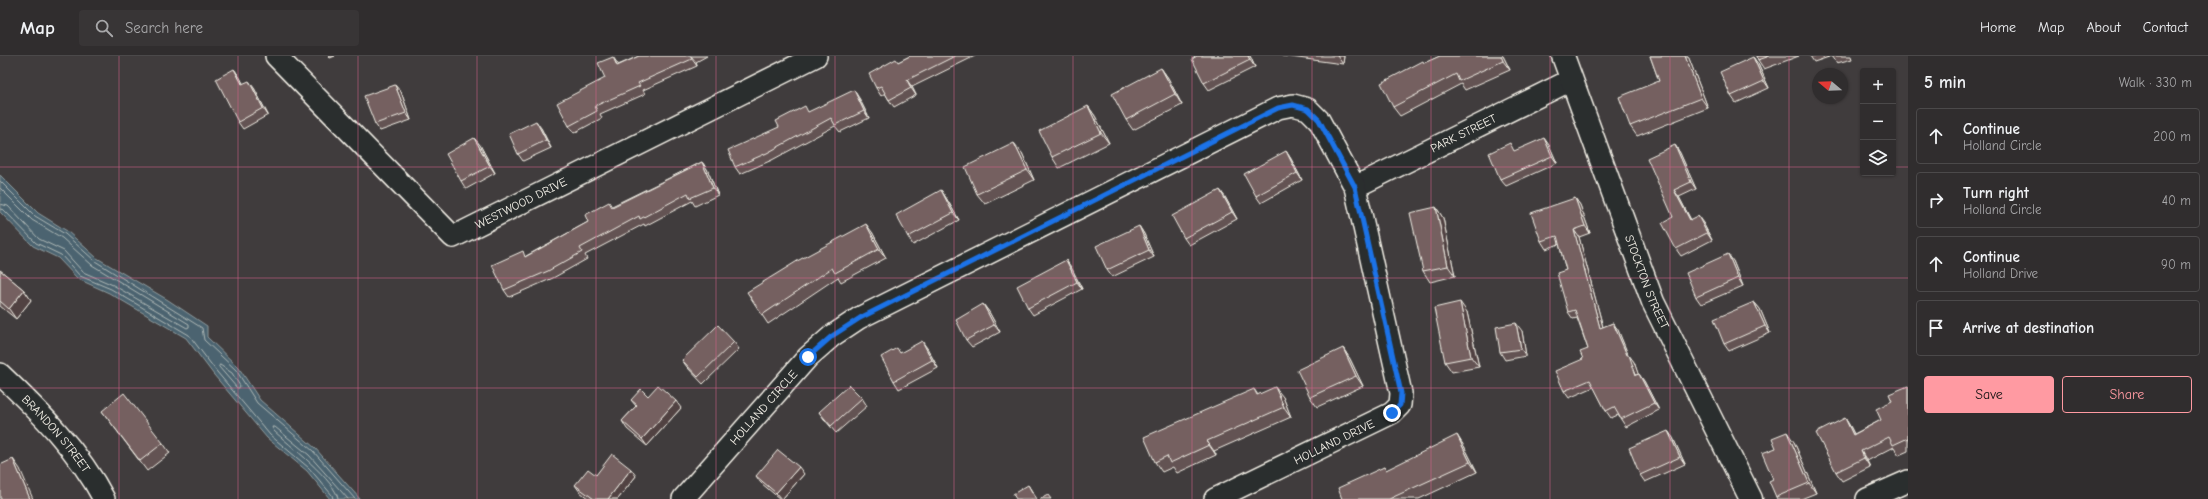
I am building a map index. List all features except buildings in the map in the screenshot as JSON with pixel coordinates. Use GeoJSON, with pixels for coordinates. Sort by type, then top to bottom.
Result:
{"type":"FeatureCollection","features":[{"type":"Feature","properties":{"kind":"street","name":"WESTWOOD DRIVE"},"geometry":{"type":"LineString","coordinates":[[276,56],[453,237],[816,56]]}},
{"type":"Feature","properties":{"kind":"street","name":"STOCKTON STREET"},"geometry":{"type":"LineString","coordinates":[[1563,56],[1653,302],[1752,499]]}},
{"type":"Feature","properties":{"kind":"street","name":"PARK STREET"},"geometry":{"type":"LineString","coordinates":[[1355,187],[1571,80]]}},
{"type":"Feature","properties":{"kind":"street","name":"HOLLAND CIRCLE"},"geometry":{"type":"LineString","coordinates":[[683,499],[808,357],[832,336],[860,318],[1278,108],[1293,105],[1308,109],[1319,120],[1355,187]]}},
{"type":"Feature","properties":{"kind":"street","name":"HOLLAND DRIVE"},"geometry":{"type":"LineString","coordinates":[[1215,499],[1392,413],[1400,405],[1401,393],[1355,187]]}},
{"type":"Feature","properties":{"kind":"street","name":"BRANDON STREET"},"geometry":{"type":"LineString","coordinates":[[0,374],[39,411],[83,465],[104,499]]}},
{"type":"Feature","properties":{"kind":"street"},"geometry":{"type":"LineString","coordinates":[[1867,499],[1908,481]]}},
{"type":"Feature","properties":{"kind":"water"},"geometry":{"type":"Polygon","coordinates":[[[0,175],[38,213],[67,231],[97,258],[168,300],[207,326],[207,337],[239,368],[260,400],[315,448],[360,499],[330,499],[307,471],[267,438],[214,375],[186,338],[109,293],[78,279],[58,258],[33,246],[0,212],[0,175]]]}},
{"type":"Feature","properties":{"kind":"route"},"geometry":{"type":"LineString","coordinates":[[808,357],[832,336],[860,318],[1278,108],[1293,105],[1308,109],[1319,120],[1355,187],[1401,393],[1400,405],[1392,413]]}}]}
